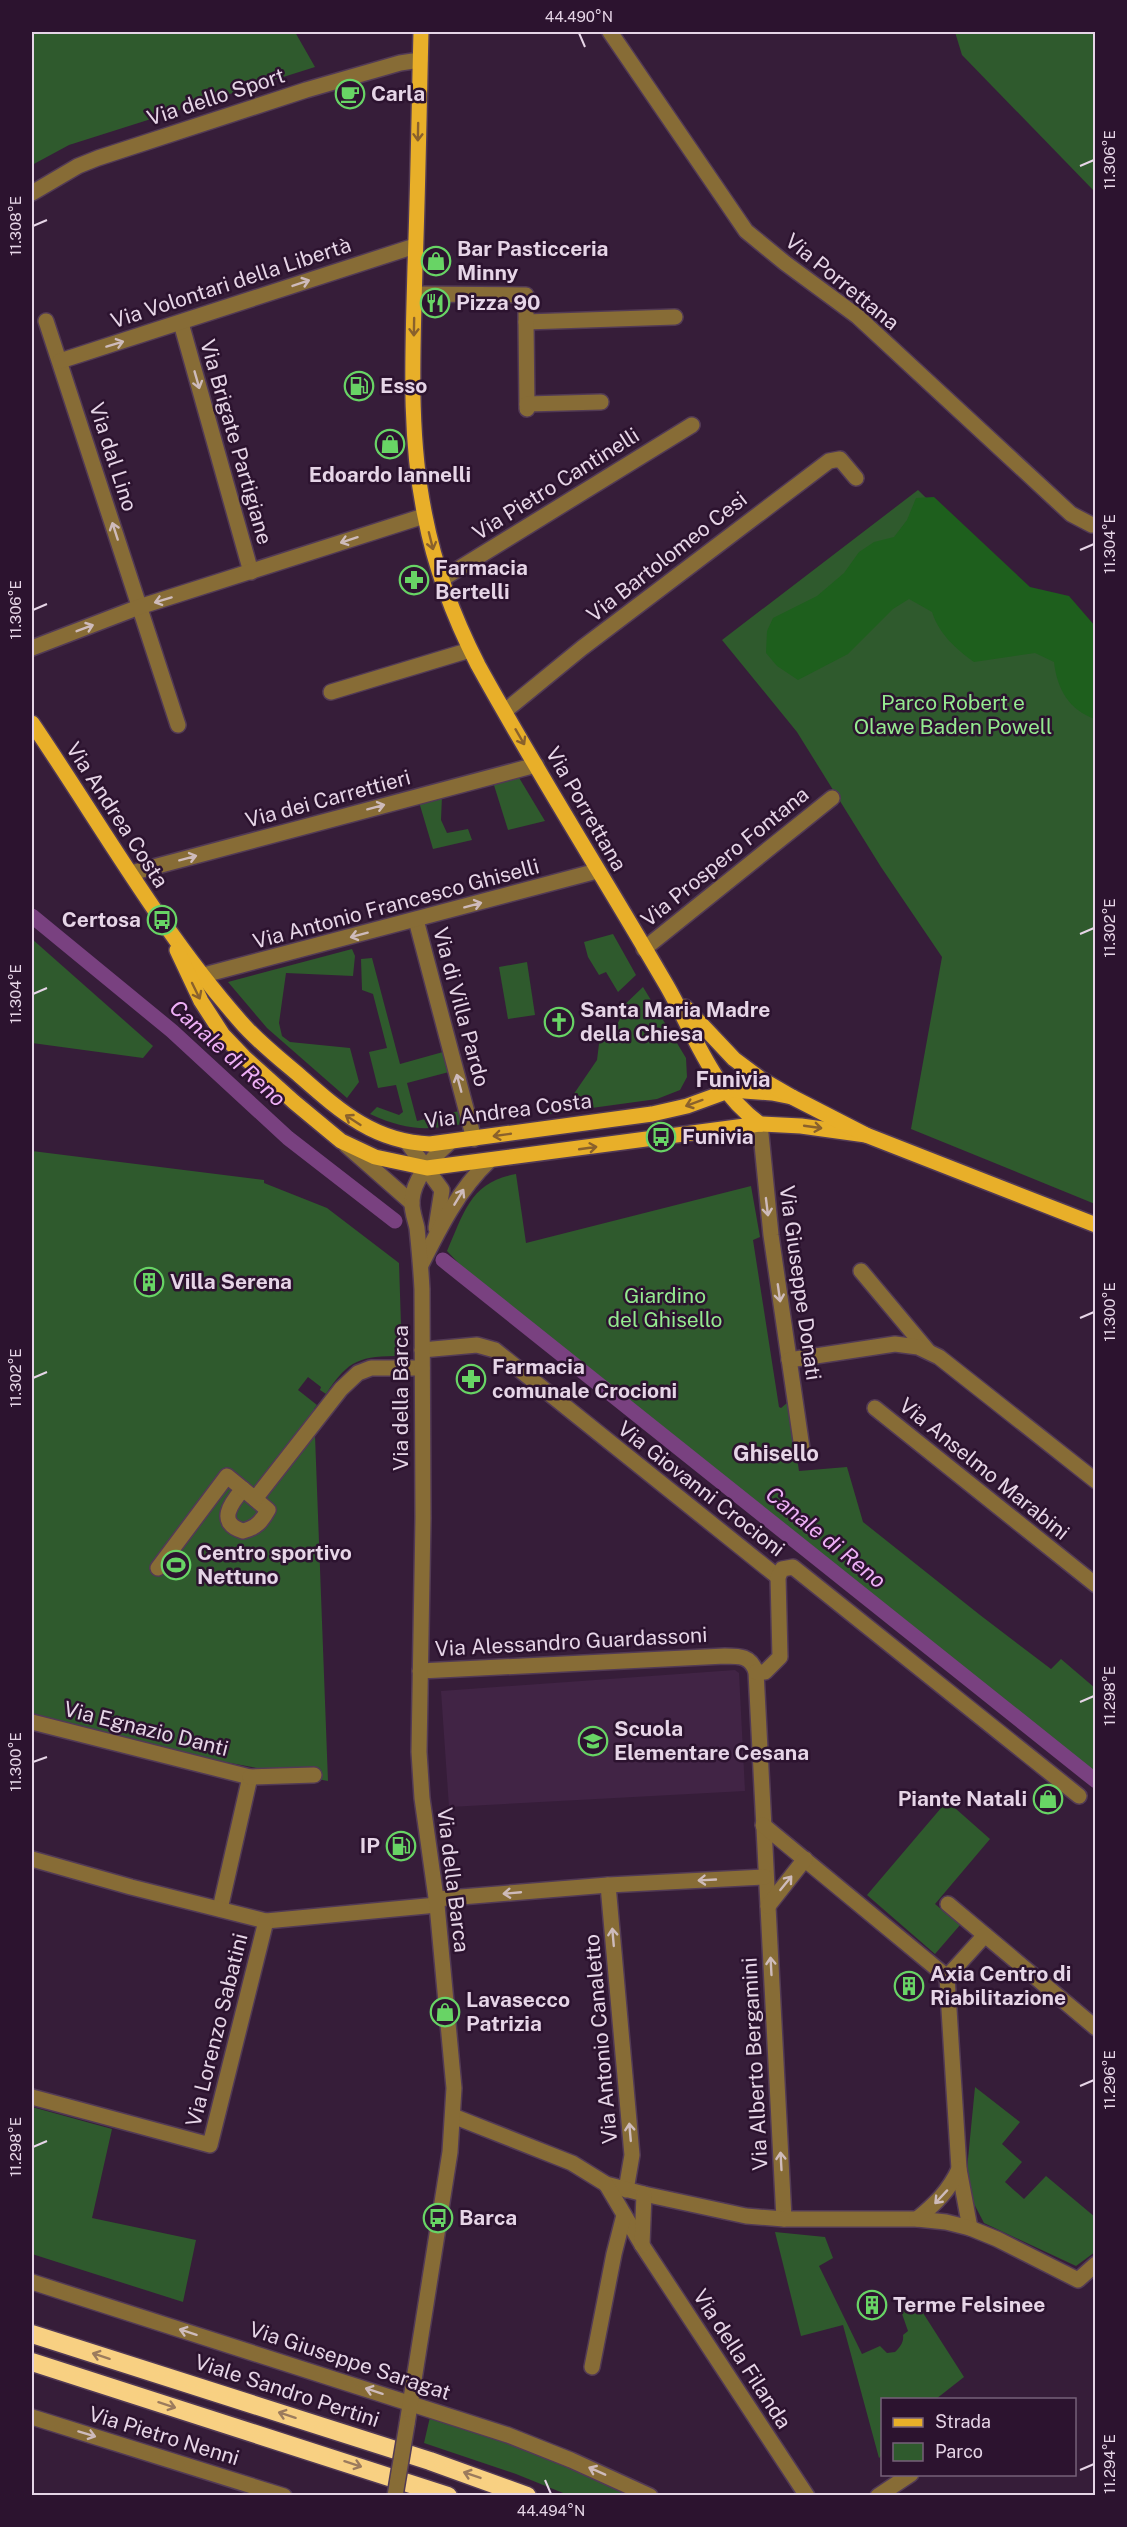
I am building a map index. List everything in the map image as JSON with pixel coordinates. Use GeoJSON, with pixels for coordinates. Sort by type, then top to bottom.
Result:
{"type":"FeatureCollection","features":[{"type":"Feature","properties":{"kind":"highway","name":"Viale Sandro Pertini"},"geometry":{"type":"LineString","coordinates":[[32,2334],[430,2461],[527,2496]]}},
{"type":"Feature","properties":{"kind":"highway"},"geometry":{"type":"LineString","coordinates":[[32,2362],[448,2496]]}},
{"type":"Feature","properties":{"kind":"main road","name":"Via Porrettana"},"geometry":{"type":"LineString","coordinates":[[421,32],[415,246],[414,429],[424,516],[442,579],[470,650],[597,871],[667,986],[708,1067],[726,1092],[760,1124]]}},
{"type":"Feature","properties":{"kind":"main road","name":"Via Andrea Costa"},"geometry":{"type":"LineString","coordinates":[[32,723],[168,930],[248,1029],[340,1112],[368,1129],[407,1142],[430,1144],[652,1114],[687,1106],[726,1092],[744,1090],[792,1097]]}},
{"type":"Feature","properties":{"kind":"main road","name":"Via Andrea Costa"},"geometry":{"type":"LineString","coordinates":[[168,930],[201,1001],[223,1035],[244,1057],[341,1141],[375,1157],[426,1168],[760,1124],[801,1125],[866,1135]]}},
{"type":"Feature","properties":{"kind":"main road","name":"Via Porrettana"},"geometry":{"type":"LineString","coordinates":[[667,986],[726,1052],[750,1071],[792,1097]]}},
{"type":"Feature","properties":{"kind":"main road"},"geometry":{"type":"LineString","coordinates":[[792,1097],[866,1135],[1095,1225]]}},
{"type":"Feature","properties":{"kind":"street","name":"Via Porrettana"},"geometry":{"type":"LineString","coordinates":[[610,32],[746,231],[857,316],[1071,514],[1092,525]]}},
{"type":"Feature","properties":{"kind":"street","name":"Via dello Sport"},"geometry":{"type":"LineString","coordinates":[[32,193],[78,166],[98,158],[297,93],[399,63],[420,60]]}},
{"type":"Feature","properties":{"kind":"street","name":"Via Volontari della Libertà"},"geometry":{"type":"LineString","coordinates":[[60,361],[415,246]]}},
{"type":"Feature","properties":{"kind":"street"},"geometry":{"type":"LineString","coordinates":[[415,294],[526,295],[527,407],[601,402]]}},
{"type":"Feature","properties":{"kind":"street"},"geometry":{"type":"LineString","coordinates":[[526,322],[675,318]]}},
{"type":"Feature","properties":{"kind":"street","name":"Via dal Lino"},"geometry":{"type":"LineString","coordinates":[[46,321],[178,725]]}},
{"type":"Feature","properties":{"kind":"street","name":"Via Brigate Partigiane"},"geometry":{"type":"LineString","coordinates":[[181,323],[251,572]]}},
{"type":"Feature","properties":{"kind":"street","name":"Via Pietro Cantinelli"},"geometry":{"type":"LineString","coordinates":[[442,579],[692,425]]}},
{"type":"Feature","properties":{"kind":"street","name":"Via Bartolomeo Cesi"},"geometry":{"type":"LineString","coordinates":[[505,711],[582,648],[829,461],[840,459],[856,478]]}},
{"type":"Feature","properties":{"kind":"street"},"geometry":{"type":"LineString","coordinates":[[32,648],[139,607],[424,516]]}},
{"type":"Feature","properties":{"kind":"street"},"geometry":{"type":"LineString","coordinates":[[331,692],[470,650]]}},
{"type":"Feature","properties":{"kind":"street","name":"Via dei Carrettieri"},"geometry":{"type":"LineString","coordinates":[[131,873],[536,765]]}},
{"type":"Feature","properties":{"kind":"street","name":"Via Prospero Fontana"},"geometry":{"type":"LineString","coordinates":[[644,949],[832,798]]}},
{"type":"Feature","properties":{"kind":"street","name":"Via Antonio Francesco Ghiselli"},"geometry":{"type":"LineString","coordinates":[[204,975],[416,921],[597,871]]}},
{"type":"Feature","properties":{"kind":"street","name":"Via di Villa Pardo"},"geometry":{"type":"LineString","coordinates":[[416,921],[474,1139]]}},
{"type":"Feature","properties":{"kind":"street","name":"Via Giuseppe Donati"},"geometry":{"type":"LineString","coordinates":[[760,1124],[771,1235],[802,1448]]}},
{"type":"Feature","properties":{"kind":"street"},"geometry":{"type":"LineString","coordinates":[[341,1141],[412,1203]]}},
{"type":"Feature","properties":{"kind":"street","name":"Via della Barca"},"geometry":{"type":"LineString","coordinates":[[407,1142],[441,1190],[435,1237]]}},
{"type":"Feature","properties":{"kind":"street","name":"Via della Barca"},"geometry":{"type":"LineString","coordinates":[[396,2496],[450,2152],[453,2116],[452,2055],[437,1902],[422,1798],[418,1752],[423,1518],[422,1350],[421,1265],[412,1203],[417,1184],[426,1168],[450,1142]]}},
{"type":"Feature","properties":{"kind":"street","name":"Via della Barca"},"geometry":{"type":"LineString","coordinates":[[421,1265],[435,1237],[471,1179],[489,1161]]}},
{"type":"Feature","properties":{"kind":"street"},"geometry":{"type":"LineString","coordinates":[[861,1271],[928,1351],[1095,1481]]}},
{"type":"Feature","properties":{"kind":"street"},"geometry":{"type":"LineString","coordinates":[[789,1359],[896,1344],[928,1351]]}},
{"type":"Feature","properties":{"kind":"street","name":"Via Giovanni Crocioni"},"geometry":{"type":"LineString","coordinates":[[422,1350],[477,1345],[495,1350],[778,1577],[786,1566],[796,1569],[1079,1796]]}},
{"type":"Feature","properties":{"kind":"street"},"geometry":{"type":"LineString","coordinates":[[158,1568],[227,1476],[249,1494],[341,1389],[358,1373],[371,1368],[422,1368]]}},
{"type":"Feature","properties":{"kind":"street","name":"Via Anselmo Marabini"},"geometry":{"type":"LineString","coordinates":[[875,1408],[1095,1585]]}},
{"type":"Feature","properties":{"kind":"street"},"geometry":{"type":"LineString","coordinates":[[756,1672],[765,1672],[772,1667],[781,1652],[778,1577]]}},
{"type":"Feature","properties":{"kind":"street","name":"Via Alessandro Guardassoni"},"geometry":{"type":"LineString","coordinates":[[420,1671],[725,1656],[746,1658],[751,1661],[756,1672]]}},
{"type":"Feature","properties":{"kind":"street","name":"Via Alberto Bergamini"},"geometry":{"type":"LineString","coordinates":[[756,1672],[784,2219]]}},
{"type":"Feature","properties":{"kind":"street","name":"Via Egnazio Danti"},"geometry":{"type":"LineString","coordinates":[[32,1722],[250,1778],[314,1775]]}},
{"type":"Feature","properties":{"kind":"street","name":"Via Egnazio Danti"},"geometry":{"type":"LineString","coordinates":[[220,1909],[250,1778]]}},
{"type":"Feature","properties":{"kind":"street"},"geometry":{"type":"LineString","coordinates":[[763,1825],[947,1977]]}},
{"type":"Feature","properties":{"kind":"street"},"geometry":{"type":"LineString","coordinates":[[32,1859],[266,1921],[608,1885],[765,1877]]}},
{"type":"Feature","properties":{"kind":"street"},"geometry":{"type":"LineString","coordinates":[[768,1906],[805,1859]]}},
{"type":"Feature","properties":{"kind":"street","name":"Via Antonio Canaletto"},"geometry":{"type":"LineString","coordinates":[[608,1885],[632,2155],[626,2190]]}},
{"type":"Feature","properties":{"kind":"street"},"geometry":{"type":"LineString","coordinates":[[948,1904],[1095,2028]]}},
{"type":"Feature","properties":{"kind":"street","name":"Via Lorenzo Sabatini"},"geometry":{"type":"LineString","coordinates":[[32,2097],[210,2145],[266,1921]]}},
{"type":"Feature","properties":{"kind":"street"},"geometry":{"type":"LineString","coordinates":[[970,2228],[959,2169],[947,1977],[985,1935]]}},
{"type":"Feature","properties":{"kind":"street","name":"Via della Filanda"},"geometry":{"type":"LineString","coordinates":[[453,2116],[572,2163],[606,2184],[626,2190],[746,2216],[784,2219],[917,2218],[970,2228],[997,2239],[1078,2280],[1095,2264]]}},
{"type":"Feature","properties":{"kind":"street"},"geometry":{"type":"LineString","coordinates":[[917,2218],[939,2200],[951,2186],[959,2169]]}},
{"type":"Feature","properties":{"kind":"street","name":"Via della Filanda"},"geometry":{"type":"LineString","coordinates":[[606,2184],[642,2246],[807,2496]]}},
{"type":"Feature","properties":{"kind":"street"},"geometry":{"type":"LineString","coordinates":[[614,2254],[629,2245],[642,2246],[644,2194]]}},
{"type":"Feature","properties":{"kind":"street"},"geometry":{"type":"LineString","coordinates":[[592,2367],[624,2215]]}},
{"type":"Feature","properties":{"kind":"street","name":"Via Giuseppe Saragat"},"geometry":{"type":"LineString","coordinates":[[32,2282],[519,2439],[650,2496]]}},
{"type":"Feature","properties":{"kind":"street","name":"Via Pietro Nenni"},"geometry":{"type":"LineString","coordinates":[[32,2417],[284,2496]]}},
{"type":"Feature","properties":{"kind":"street"},"geometry":{"type":"LineString","coordinates":[[878,2496],[909,2476]]}},
{"type":"Feature","properties":{"kind":"shaded area","name":"Scuola Elementare Cesana"},"geometry":{"type":"Polygon","coordinates":[[[735,1670],[739,1673],[745,1791],[449,1807],[441,1691],[735,1670]]]}},
{"type":"Feature","properties":{"kind":"green space"},"geometry":{"type":"Polygon","coordinates":[[[32,32],[295,32],[315,67],[69,145],[32,165],[32,32]]]}},
{"type":"Feature","properties":{"kind":"green space"},"geometry":{"type":"Polygon","coordinates":[[[955,32],[1095,32],[1095,192],[962,55],[955,32]]]}},
{"type":"Feature","properties":{"kind":"green space","name":"Parco Robert e Olawe Baden Powell"},"geometry":{"type":"Polygon","coordinates":[[[918,490],[1019,589],[1095,625],[1095,1204],[911,1129],[942,957],[881,867],[797,732],[722,640],[918,490]]]}},
{"type":"Feature","properties":{"kind":"green space"},"geometry":{"type":"Polygon","coordinates":[[[934,497],[1030,587],[1069,596],[1095,626],[1095,719],[1071,704],[1061,690],[1054,662],[1035,653],[974,662],[949,640],[939,627],[932,612],[909,599],[893,609],[848,654],[798,680],[777,666],[766,653],[767,631],[773,618],[817,596],[844,573],[859,552],[874,542],[894,537],[907,520],[916,498],[934,497]]]}},
{"type":"Feature","properties":{"kind":"green space"},"geometry":{"type":"Polygon","coordinates":[[[518,776],[545,821],[508,830],[493,782],[518,776]]]}},
{"type":"Feature","properties":{"kind":"green space"},"geometry":{"type":"Polygon","coordinates":[[[442,796],[441,820],[447,833],[468,829],[472,840],[433,849],[419,802],[442,796]]]}},
{"type":"Feature","properties":{"kind":"green space"},"geometry":{"type":"Polygon","coordinates":[[[613,934],[636,975],[618,992],[606,972],[599,975],[588,957],[584,942],[613,934]]]}},
{"type":"Feature","properties":{"kind":"green space"},"geometry":{"type":"Polygon","coordinates":[[[32,939],[153,1046],[143,1058],[32,1043],[32,939]]]}},
{"type":"Feature","properties":{"kind":"green space"},"geometry":{"type":"Polygon","coordinates":[[[352,949],[355,956],[353,976],[286,973],[279,1023],[282,1036],[290,1042],[350,1048],[359,1082],[347,1098],[267,1028],[228,982],[352,949]]]}},
{"type":"Feature","properties":{"kind":"green space"},"geometry":{"type":"Polygon","coordinates":[[[372,958],[400,1064],[443,1052],[449,1072],[407,1083],[417,1121],[459,1111],[462,1124],[437,1128],[415,1128],[370,1114],[377,1107],[399,1115],[403,1112],[396,1085],[378,1088],[369,1052],[387,1048],[373,994],[362,990],[361,959],[372,958]]]}},
{"type":"Feature","properties":{"kind":"green space"},"geometry":{"type":"Polygon","coordinates":[[[527,962],[535,1015],[508,1019],[499,967],[527,962]]]}},
{"type":"Feature","properties":{"kind":"green space"},"geometry":{"type":"Polygon","coordinates":[[[643,987],[686,1058],[687,1077],[680,1090],[657,1099],[548,1114],[549,1111],[569,1101],[597,1060],[600,1036],[605,1032],[613,1032],[620,1019],[616,1013],[643,987]]]}},
{"type":"Feature","properties":{"kind":"green space"},"geometry":{"type":"Polygon","coordinates":[[[32,1151],[264,1180],[264,1183],[327,1208],[399,1263],[402,1356],[376,1357],[357,1362],[342,1373],[326,1394],[308,1377],[298,1390],[317,1405],[314,1409],[328,1781],[89,1737],[32,1722],[32,1151]]]}},
{"type":"Feature","properties":{"kind":"green space","name":"Giardino del Ghisello"},"geometry":{"type":"Polygon","coordinates":[[[516,1174],[526,1243],[751,1186],[760,1237],[753,1240],[779,1407],[789,1404],[799,1471],[847,1467],[863,1522],[1051,1669],[1061,1659],[1095,1688],[1095,1774],[661,1431],[467,1272],[447,1251],[464,1212],[478,1192],[488,1184],[516,1174]]]}},
{"type":"Feature","properties":{"kind":"green space"},"geometry":{"type":"Polygon","coordinates":[[[947,1801],[990,1839],[935,1904],[960,1925],[935,1954],[867,1895],[947,1801]]]}},
{"type":"Feature","properties":{"kind":"green space"},"geometry":{"type":"Polygon","coordinates":[[[975,2087],[1020,2122],[1002,2144],[1022,2162],[1005,2182],[1024,2199],[1046,2176],[1095,2217],[1095,2252],[1076,2266],[984,2223],[970,2196],[967,2169],[975,2087]]]}},
{"type":"Feature","properties":{"kind":"green space"},"geometry":{"type":"Polygon","coordinates":[[[32,2107],[112,2129],[92,2218],[196,2240],[183,2302],[32,2254],[32,2107]]]}},
{"type":"Feature","properties":{"kind":"green space"},"geometry":{"type":"Polygon","coordinates":[[[775,2232],[825,2237],[833,2258],[819,2266],[862,2354],[880,2346],[887,2353],[895,2352],[902,2342],[903,2335],[908,2331],[901,2311],[902,2300],[906,2297],[908,2301],[916,2302],[964,2377],[937,2398],[881,2398],[881,2456],[879,2458],[843,2325],[801,2336],[775,2232]]]}},
{"type":"Feature","properties":{"kind":"green space"},"geometry":{"type":"Polygon","coordinates":[[[430,2417],[537,2453],[636,2495],[568,2495],[516,2474],[424,2443],[430,2417]]]}},
{"type":"Feature","properties":{"kind":"waterway","name":"Canale di Reno"},"geometry":{"type":"LineString","coordinates":[[32,916],[172,1031],[288,1138],[395,1221]]}},
{"type":"Feature","properties":{"kind":"waterway","name":"Canale di Reno"},"geometry":{"type":"LineString","coordinates":[[443,1260],[1096,1781]]}},
{"type":"Feature","properties":{"kind":"place","name":"Carla"},"geometry":{"type":"Point","coordinates":[350,94]}},
{"type":"Feature","properties":{"kind":"place","name":"Bar Pasticceria Minny"},"geometry":{"type":"Point","coordinates":[436,261]}},
{"type":"Feature","properties":{"kind":"place","name":"Pizza 90"},"geometry":{"type":"Point","coordinates":[435,303]}},
{"type":"Feature","properties":{"kind":"place","name":"Esso"},"geometry":{"type":"Point","coordinates":[359,386]}},
{"type":"Feature","properties":{"kind":"place","name":"Edoardo Iannelli"},"geometry":{"type":"Point","coordinates":[390,444]}},
{"type":"Feature","properties":{"kind":"place","name":"Farmacia Bertelli"},"geometry":{"type":"Point","coordinates":[414,580]}},
{"type":"Feature","properties":{"kind":"place","name":"Certosa"},"geometry":{"type":"Point","coordinates":[162,920]}},
{"type":"Feature","properties":{"kind":"place","name":"Santa Maria Madre della Chiesa"},"geometry":{"type":"Point","coordinates":[559,1022]}},
{"type":"Feature","properties":{"kind":"place","name":"Funivia"},"geometry":{"type":"Point","coordinates":[661,1137]}},
{"type":"Feature","properties":{"kind":"place","name":"Villa Serena"},"geometry":{"type":"Point","coordinates":[149,1282]}},
{"type":"Feature","properties":{"kind":"place","name":"Farmacia comunale Crocioni"},"geometry":{"type":"Point","coordinates":[471,1379]}},
{"type":"Feature","properties":{"kind":"place","name":"Centro sportivo Nettuno"},"geometry":{"type":"Point","coordinates":[176,1565]}},
{"type":"Feature","properties":{"kind":"place","name":"Scuola Elementare Cesana"},"geometry":{"type":"Point","coordinates":[593,1741]}},
{"type":"Feature","properties":{"kind":"place","name":"Piante Natali"},"geometry":{"type":"Point","coordinates":[1048,1799]}},
{"type":"Feature","properties":{"kind":"place","name":"IP"},"geometry":{"type":"Point","coordinates":[401,1846]}},
{"type":"Feature","properties":{"kind":"place","name":"Axia Centro di Riabilitazione"},"geometry":{"type":"Point","coordinates":[909,1986]}},
{"type":"Feature","properties":{"kind":"place","name":"Lavasecco Patrizia"},"geometry":{"type":"Point","coordinates":[445,2012]}},
{"type":"Feature","properties":{"kind":"place","name":"Barca"},"geometry":{"type":"Point","coordinates":[438,2218]}},
{"type":"Feature","properties":{"kind":"place","name":"Terme Felsinee"},"geometry":{"type":"Point","coordinates":[872,2305]}},
{"type":"Feature","properties":{"kind":"district","name":"Funivia"},"geometry":{"type":"Point","coordinates":[733,1079]}},
{"type":"Feature","properties":{"kind":"district","name":"Ghisello"},"geometry":{"type":"Point","coordinates":[776,1453]}}]}
